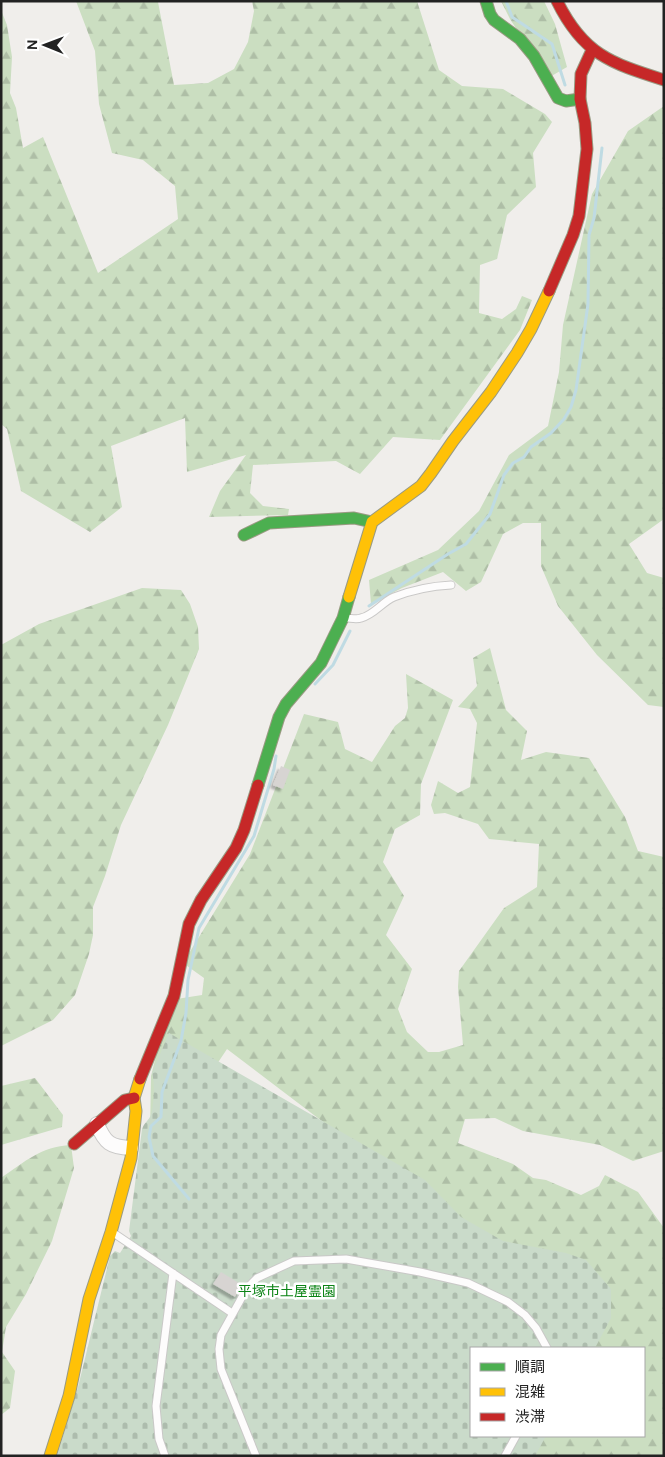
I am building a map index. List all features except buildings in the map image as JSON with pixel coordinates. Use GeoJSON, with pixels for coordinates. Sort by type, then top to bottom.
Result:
{"type":"FeatureCollection","features":[{"type":"Feature","properties":{"kind":"street"},"geometry":{"type":"LineString","coordinates":[[486,1],[491,16],[503,28],[517,36],[525,44],[544,69],[558,98],[566,102],[580,99]]}},
{"type":"Feature","properties":{"kind":"street"},"geometry":{"type":"LineString","coordinates":[[557,1],[575,34],[592,50],[621,67],[664,80]]}},
{"type":"Feature","properties":{"kind":"street"},"geometry":{"type":"LineString","coordinates":[[50,1456],[69,1396],[89,1299],[111,1232],[130,1158],[136,1111],[134,1098],[142,1071],[174,996],[189,924],[201,900],[236,848],[244,830],[279,717],[286,704],[321,663],[343,618],[372,522],[414,491],[431,473],[490,392],[531,329],[573,235],[579,216],[587,149],[585,123],[580,99],[581,74],[592,50]]}},
{"type":"Feature","properties":{"kind":"street"},"geometry":{"type":"LineString","coordinates":[[244,535],[269,523],[354,518],[372,522]]}},
{"type":"Feature","properties":{"kind":"street"},"geometry":{"type":"LineString","coordinates":[[74,1144],[125,1100],[134,1098]]}},
{"type":"Feature","properties":{"kind":"street"},"geometry":{"type":"LineString","coordinates":[[97,1124],[102,1138],[110,1144],[120,1148],[132,1148]]}},
{"type":"Feature","properties":{"kind":"lane"},"geometry":{"type":"LineString","coordinates":[[343,618],[360,619],[369,615],[393,597],[435,586],[451,585]]}},
{"type":"Feature","properties":{"kind":"lane"},"geometry":{"type":"LineString","coordinates":[[111,1232],[232,1313]]}},
{"type":"Feature","properties":{"kind":"lane"},"geometry":{"type":"LineString","coordinates":[[256,1456],[221,1369],[219,1359],[221,1335],[247,1288],[257,1278],[294,1262],[346,1259],[420,1272],[468,1283],[508,1302],[525,1315],[536,1328],[546,1347]]}},
{"type":"Feature","properties":{"kind":"lane"},"geometry":{"type":"LineString","coordinates":[[165,1456],[159,1439],[156,1406],[173,1274]]}},
{"type":"Feature","properties":{"kind":"lane"},"geometry":{"type":"LineString","coordinates":[[505,1456],[515,1437]]}},
{"type":"Feature","properties":{"kind":"green space"},"geometry":{"type":"Polygon","coordinates":[[[76,1],[158,2],[174,85],[208,83],[234,69],[248,42],[254,11],[252,1],[417,1],[439,70],[462,86],[503,89],[545,114],[552,122],[533,153],[536,187],[507,215],[497,259],[480,265],[479,313],[502,319],[516,309],[522,296],[532,300],[520,330],[440,440],[393,437],[360,474],[336,461],[253,465],[250,493],[263,506],[289,509],[288,515],[209,517],[220,491],[246,455],[187,472],[185,418],[111,446],[122,507],[90,532],[21,491],[7,429],[1,424],[1,10],[7,25],[12,57],[10,93],[16,108],[23,148],[43,137],[98,273],[178,219],[175,186],[143,160],[112,153],[99,104],[95,51],[76,1]]]}},
{"type":"Feature","properties":{"kind":"green space"},"geometry":{"type":"Polygon","coordinates":[[[501,1],[544,1],[555,24],[567,67],[548,78],[510,19],[501,1]]]}},
{"type":"Feature","properties":{"kind":"green space"},"geometry":{"type":"Polygon","coordinates":[[[664,106],[664,519],[629,544],[647,573],[664,578],[664,707],[648,705],[597,655],[558,606],[541,566],[541,523],[523,523],[503,534],[481,582],[466,591],[443,572],[402,588],[371,604],[369,580],[438,550],[479,511],[509,455],[548,426],[559,372],[563,325],[592,194],[628,131],[664,106]]]}},
{"type":"Feature","properties":{"kind":"green space"},"geometry":{"type":"Polygon","coordinates":[[[142,588],[181,590],[190,604],[198,627],[199,649],[168,725],[121,825],[93,907],[93,935],[89,954],[75,995],[53,1020],[1,1046],[1,645],[39,624],[142,588]]]}},
{"type":"Feature","properties":{"kind":"green space"},"geometry":{"type":"Polygon","coordinates":[[[490,648],[506,710],[527,731],[521,760],[546,752],[589,758],[625,817],[638,851],[664,857],[664,1151],[633,1161],[600,1145],[523,1131],[495,1118],[465,1119],[458,1143],[513,1164],[533,1178],[546,1180],[581,1195],[599,1186],[605,1175],[638,1192],[664,1228],[664,1456],[515,1456],[527,1437],[645,1437],[645,1347],[559,1347],[327,1125],[227,1049],[203,1085],[149,1190],[151,1076],[170,1000],[202,995],[204,978],[183,963],[250,854],[304,714],[338,722],[345,749],[372,762],[395,726],[405,718],[408,708],[406,674],[453,700],[421,784],[420,815],[395,829],[383,862],[404,896],[386,935],[412,969],[398,1009],[407,1032],[428,1052],[439,1052],[463,1045],[458,987],[459,971],[504,908],[537,887],[539,844],[489,839],[478,824],[445,813],[434,814],[431,805],[438,781],[458,793],[470,787],[477,723],[470,709],[458,707],[477,686],[473,658],[490,648]]]}},
{"type":"Feature","properties":{"kind":"green space","name":"平塚市土屋霊園"},"geometry":{"type":"Polygon","coordinates":[[[169,1033],[425,1180],[461,1217],[503,1241],[566,1253],[586,1260],[611,1289],[611,1318],[596,1347],[470,1347],[470,1437],[545,1437],[535,1456],[57,1456],[78,1387],[110,1256],[115,1251],[120,1253],[131,1236],[129,1231],[142,1129],[151,1115],[153,1105],[154,1088],[152,1073],[169,1033]]]}},
{"type":"Feature","properties":{"kind":"green space"},"geometry":{"type":"Polygon","coordinates":[[[35,1078],[63,1115],[62,1127],[1,1145],[1,1086],[35,1078]]]}},
{"type":"Feature","properties":{"kind":"green space"},"geometry":{"type":"Polygon","coordinates":[[[71,1145],[74,1168],[52,1241],[26,1294],[6,1327],[2,1352],[15,1371],[10,1408],[1,1415],[1,1178],[42,1152],[60,1146],[71,1145]]]}},
{"type":"Feature","properties":{"kind":"waterway"},"geometry":{"type":"LineString","coordinates":[[506,1],[512,17],[552,44],[565,85]]}},
{"type":"Feature","properties":{"kind":"waterway"},"geometry":{"type":"LineString","coordinates":[[369,606],[466,544],[490,514],[504,475],[513,463],[524,457],[531,447],[551,433],[564,419],[571,407],[576,390],[588,304],[589,235],[594,218],[602,148]]}},
{"type":"Feature","properties":{"kind":"waterway"},"geometry":{"type":"LineString","coordinates":[[315,684],[333,665],[350,631]]}},
{"type":"Feature","properties":{"kind":"waterway"},"geometry":{"type":"LineString","coordinates":[[189,1199],[153,1156],[149,1137],[151,1126],[161,1117],[162,1092],[181,1041],[186,1013],[188,980],[199,928],[254,836],[274,769],[276,756]]}},
{"type":"Feature","properties":{"kind":"traffic: fast"},"geometry":{"type":"LineString","coordinates":[[486,1],[494,20],[520,39],[534,56],[558,98],[566,101],[580,99]]}},
{"type":"Feature","properties":{"kind":"traffic: fast"},"geometry":{"type":"LineString","coordinates":[[244,535],[269,523],[354,518],[372,522]]}},
{"type":"Feature","properties":{"kind":"traffic: fast"},"geometry":{"type":"LineString","coordinates":[[258,785],[279,717],[286,704],[321,663],[343,618],[349,597]]}},
{"type":"Feature","properties":{"kind":"traffic: slow"},"geometry":{"type":"LineString","coordinates":[[349,597],[372,522],[421,486],[431,473],[491,392],[517,353],[549,291]]}},
{"type":"Feature","properties":{"kind":"traffic: slow"},"geometry":{"type":"LineString","coordinates":[[50,1456],[69,1396],[89,1299],[111,1232],[131,1158],[136,1111],[134,1098],[140,1079]]}},
{"type":"Feature","properties":{"kind":"traffic: jam"},"geometry":{"type":"LineString","coordinates":[[557,1],[577,33],[600,54],[613,62],[664,80]]}},
{"type":"Feature","properties":{"kind":"traffic: jam"},"geometry":{"type":"LineString","coordinates":[[549,291],[579,216],[587,149],[585,123],[580,99],[581,74],[592,50]]}},
{"type":"Feature","properties":{"kind":"traffic: jam"},"geometry":{"type":"LineString","coordinates":[[140,1079],[174,996],[189,924],[201,900],[236,848],[244,830],[258,785]]}},
{"type":"Feature","properties":{"kind":"traffic: jam"},"geometry":{"type":"LineString","coordinates":[[74,1144],[125,1100],[134,1098]]}}]}
